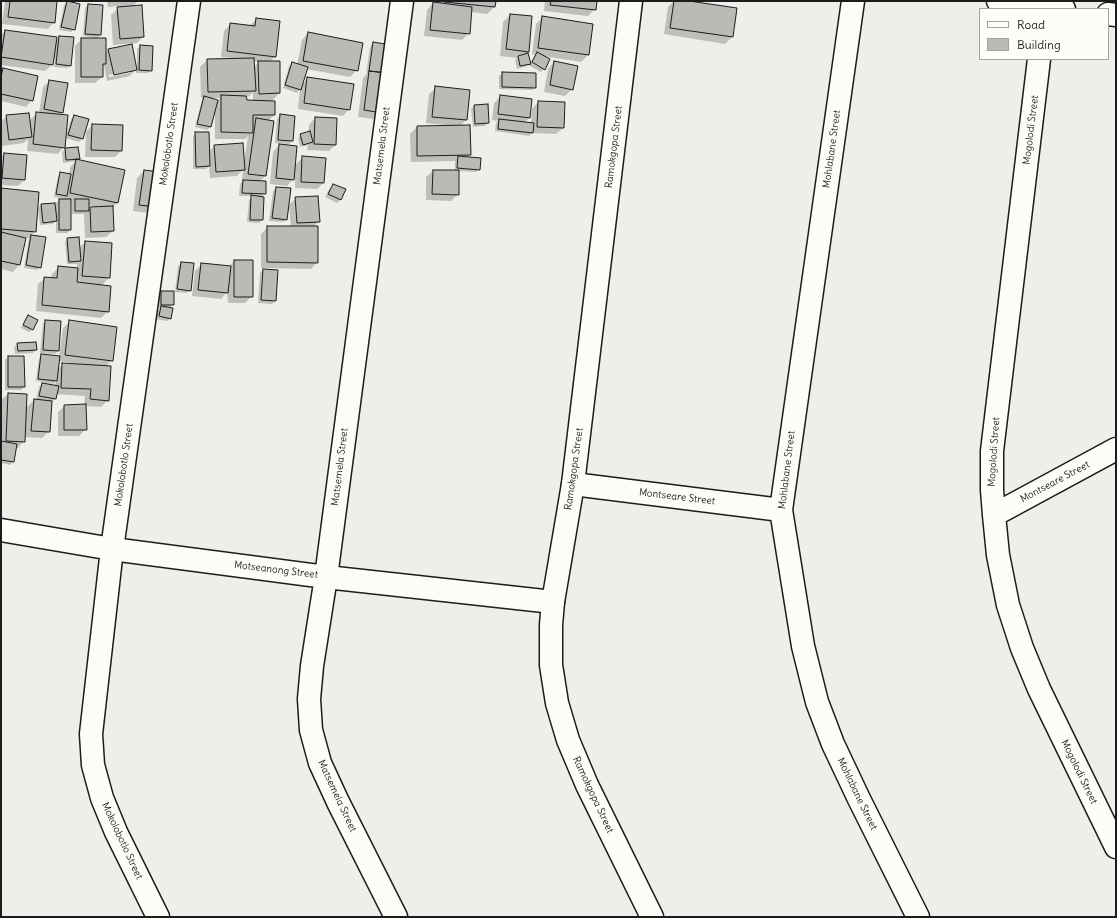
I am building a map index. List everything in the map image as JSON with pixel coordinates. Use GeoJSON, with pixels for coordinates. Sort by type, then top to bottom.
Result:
{"type":"FeatureCollection","features":[{"type":"Feature","properties":{"kind":"street","name":"Mokolobotlo Street"},"geometry":{"type":"LineString","coordinates":[[158,917],[116,832],[102,798],[93,765],[91,734],[112,549],[189,1]]}},
{"type":"Feature","properties":{"kind":"street","name":"Matsemela Street"},"geometry":{"type":"LineString","coordinates":[[396,917],[320,763],[311,730],[309,699],[312,666],[326,576],[402,1]]}},
{"type":"Feature","properties":{"kind":"street","name":"Ramokgopa Street"},"geometry":{"type":"LineString","coordinates":[[632,1],[573,484],[553,602],[551,625],[551,665],[557,703],[568,740],[587,785],[652,917]]}},
{"type":"Feature","properties":{"kind":"street","name":"Mohlabane Street"},"geometry":{"type":"LineString","coordinates":[[853,1],[781,510],[803,646],[817,702],[833,744],[918,917]]}},
{"type":"Feature","properties":{"kind":"street"},"geometry":{"type":"LineString","coordinates":[[998,1],[1051,8]]}},
{"type":"Feature","properties":{"kind":"street","name":"Mogolodi Street"},"geometry":{"type":"LineString","coordinates":[[1039,60],[992,451],[992,490],[994,515],[998,555],[1008,605],[1022,648],[1039,689],[1116,847]]}},
{"type":"Feature","properties":{"kind":"street","name":"Montseare Street"},"geometry":{"type":"LineString","coordinates":[[994,515],[1116,449]]}},
{"type":"Feature","properties":{"kind":"street","name":"Montseare Street"},"geometry":{"type":"LineString","coordinates":[[573,484],[781,510]]}},
{"type":"Feature","properties":{"kind":"street","name":"Motseanong Street"},"geometry":{"type":"LineString","coordinates":[[1,530],[112,549],[326,576],[553,602]]}},
{"type":"Feature","properties":{"kind":"building"},"geometry":{"type":"Polygon","coordinates":[[[10,1],[57,1],[55,23],[8,17],[10,1]]]}},
{"type":"Feature","properties":{"kind":"building"},"geometry":{"type":"Polygon","coordinates":[[[67,1],[80,4],[75,30],[61,27],[67,1]]]}},
{"type":"Feature","properties":{"kind":"building"},"geometry":{"type":"Polygon","coordinates":[[[444,1],[496,1],[495,7],[444,1]]]}},
{"type":"Feature","properties":{"kind":"building"},"geometry":{"type":"Polygon","coordinates":[[[551,1],[597,1],[596,10],[550,5],[551,1]]]}},
{"type":"Feature","properties":{"kind":"building"},"geometry":{"type":"Polygon","coordinates":[[[674,1],[689,1],[737,8],[733,37],[670,28],[674,1]]]}},
{"type":"Feature","properties":{"kind":"building"},"geometry":{"type":"Polygon","coordinates":[[[433,2],[472,7],[470,34],[430,30],[433,2]]]}},
{"type":"Feature","properties":{"kind":"building"},"geometry":{"type":"Polygon","coordinates":[[[88,4],[103,5],[101,35],[85,34],[88,4]]]}},
{"type":"Feature","properties":{"kind":"building"},"geometry":{"type":"Polygon","coordinates":[[[142,5],[144,37],[120,39],[117,7],[142,5]]]}},
{"type":"Feature","properties":{"kind":"building"},"geometry":{"type":"Polygon","coordinates":[[[510,14],[532,16],[529,52],[506,49],[510,14]]]}},
{"type":"Feature","properties":{"kind":"building"},"geometry":{"type":"Polygon","coordinates":[[[542,16],[593,24],[589,55],[538,48],[542,16]]]}},
{"type":"Feature","properties":{"kind":"building"},"geometry":{"type":"Polygon","coordinates":[[[256,18],[280,21],[276,57],[227,51],[230,23],[255,26],[256,18]]]}},
{"type":"Feature","properties":{"kind":"building"},"geometry":{"type":"Polygon","coordinates":[[[5,30],[57,37],[53,65],[1,57],[5,30]]]}},
{"type":"Feature","properties":{"kind":"building"},"geometry":{"type":"Polygon","coordinates":[[[308,32],[363,43],[358,71],[303,61],[308,32]]]}},
{"type":"Feature","properties":{"kind":"building"},"geometry":{"type":"Polygon","coordinates":[[[59,36],[74,37],[71,66],[56,64],[59,36]]]}},
{"type":"Feature","properties":{"kind":"building"},"geometry":{"type":"Polygon","coordinates":[[[81,38],[106,38],[106,64],[103,64],[103,77],[81,77],[81,38]]]}},
{"type":"Feature","properties":{"kind":"building"},"geometry":{"type":"Polygon","coordinates":[[[373,42],[391,45],[387,73],[369,71],[373,42]]]}},
{"type":"Feature","properties":{"kind":"building"},"geometry":{"type":"Polygon","coordinates":[[[132,44],[137,70],[114,75],[108,49],[132,44]]]}},
{"type":"Feature","properties":{"kind":"building"},"geometry":{"type":"Polygon","coordinates":[[[140,45],[153,46],[152,71],[139,70],[140,45]]]}},
{"type":"Feature","properties":{"kind":"building"},"geometry":{"type":"Polygon","coordinates":[[[537,52],[550,59],[545,70],[532,62],[537,52]]]}},
{"type":"Feature","properties":{"kind":"building"},"geometry":{"type":"Polygon","coordinates":[[[528,53],[531,64],[520,66],[518,56],[528,53]]]}},
{"type":"Feature","properties":{"kind":"building"},"geometry":{"type":"Polygon","coordinates":[[[254,58],[256,91],[208,92],[207,59],[254,58]]]}},
{"type":"Feature","properties":{"kind":"building"},"geometry":{"type":"Polygon","coordinates":[[[258,61],[280,61],[280,93],[259,94],[258,61]]]}},
{"type":"Feature","properties":{"kind":"building"},"geometry":{"type":"Polygon","coordinates":[[[554,61],[578,66],[573,90],[550,85],[554,61]]]}},
{"type":"Feature","properties":{"kind":"building"},"geometry":{"type":"Polygon","coordinates":[[[292,62],[308,67],[301,90],[285,85],[292,62]]]}},
{"type":"Feature","properties":{"kind":"building"},"geometry":{"type":"Polygon","coordinates":[[[3,68],[38,76],[33,101],[1,94],[1,77],[3,68]]]}},
{"type":"Feature","properties":{"kind":"building"},"geometry":{"type":"Polygon","coordinates":[[[369,71],[387,73],[382,113],[364,110],[369,71]]]}},
{"type":"Feature","properties":{"kind":"building"},"geometry":{"type":"Polygon","coordinates":[[[502,72],[536,73],[536,88],[502,87],[502,72]]]}},
{"type":"Feature","properties":{"kind":"building"},"geometry":{"type":"Polygon","coordinates":[[[307,77],[354,84],[350,110],[304,103],[307,77]]]}},
{"type":"Feature","properties":{"kind":"building"},"geometry":{"type":"Polygon","coordinates":[[[49,80],[68,83],[63,113],[44,109],[49,80]]]}},
{"type":"Feature","properties":{"kind":"building"},"geometry":{"type":"Polygon","coordinates":[[[435,86],[470,90],[467,120],[432,117],[435,86]]]}},
{"type":"Feature","properties":{"kind":"building"},"geometry":{"type":"Polygon","coordinates":[[[221,95],[246,96],[247,100],[275,101],[275,115],[253,115],[253,133],[221,132],[221,95]]]}},
{"type":"Feature","properties":{"kind":"building"},"geometry":{"type":"Polygon","coordinates":[[[500,95],[532,99],[530,118],[498,114],[500,95]]]}},
{"type":"Feature","properties":{"kind":"building"},"geometry":{"type":"Polygon","coordinates":[[[204,96],[218,100],[211,127],[197,124],[204,96]]]}},
{"type":"Feature","properties":{"kind":"building"},"geometry":{"type":"Polygon","coordinates":[[[538,101],[565,102],[564,128],[537,127],[538,101]]]}},
{"type":"Feature","properties":{"kind":"building"},"geometry":{"type":"Polygon","coordinates":[[[488,104],[489,123],[475,124],[474,105],[488,104]]]}},
{"type":"Feature","properties":{"kind":"building"},"geometry":{"type":"Polygon","coordinates":[[[36,112],[68,115],[65,148],[33,144],[36,112]]]}},
{"type":"Feature","properties":{"kind":"building"},"geometry":{"type":"Polygon","coordinates":[[[29,113],[32,137],[9,140],[6,115],[29,113]]]}},
{"type":"Feature","properties":{"kind":"building"},"geometry":{"type":"Polygon","coordinates":[[[280,114],[295,116],[293,141],[278,140],[280,114]]]}},
{"type":"Feature","properties":{"kind":"building"},"geometry":{"type":"Polygon","coordinates":[[[74,115],[89,119],[83,139],[68,135],[74,115]]]}},
{"type":"Feature","properties":{"kind":"building"},"geometry":{"type":"Polygon","coordinates":[[[315,117],[337,118],[336,145],[314,144],[315,117]]]}},
{"type":"Feature","properties":{"kind":"building"},"geometry":{"type":"Polygon","coordinates":[[[256,118],[274,121],[266,176],[248,174],[256,118]]]}},
{"type":"Feature","properties":{"kind":"building"},"geometry":{"type":"Polygon","coordinates":[[[499,119],[534,123],[533,133],[498,129],[499,119]]]}},
{"type":"Feature","properties":{"kind":"building"},"geometry":{"type":"Polygon","coordinates":[[[92,124],[123,125],[122,151],[91,150],[92,124]]]}},
{"type":"Feature","properties":{"kind":"building"},"geometry":{"type":"Polygon","coordinates":[[[470,125],[471,155],[417,156],[417,126],[470,125]]]}},
{"type":"Feature","properties":{"kind":"building"},"geometry":{"type":"Polygon","coordinates":[[[310,131],[313,142],[303,145],[300,134],[310,131]]]}},
{"type":"Feature","properties":{"kind":"building"},"geometry":{"type":"Polygon","coordinates":[[[195,132],[209,132],[210,166],[196,167],[195,132]]]}},
{"type":"Feature","properties":{"kind":"building"},"geometry":{"type":"Polygon","coordinates":[[[243,143],[245,170],[216,172],[214,145],[243,143]]]}},
{"type":"Feature","properties":{"kind":"building"},"geometry":{"type":"Polygon","coordinates":[[[279,144],[297,146],[294,180],[276,178],[279,144]]]}},
{"type":"Feature","properties":{"kind":"building"},"geometry":{"type":"Polygon","coordinates":[[[78,147],[80,159],[66,160],[65,148],[78,147]]]}},
{"type":"Feature","properties":{"kind":"building"},"geometry":{"type":"Polygon","coordinates":[[[4,153],[27,155],[25,180],[2,178],[4,153]]]}},
{"type":"Feature","properties":{"kind":"building"},"geometry":{"type":"Polygon","coordinates":[[[302,156],[326,158],[324,183],[301,182],[302,156]]]}},
{"type":"Feature","properties":{"kind":"building"},"geometry":{"type":"Polygon","coordinates":[[[458,156],[481,158],[480,170],[457,168],[458,156]]]}},
{"type":"Feature","properties":{"kind":"building"},"geometry":{"type":"Polygon","coordinates":[[[76,159],[125,170],[118,203],[70,193],[76,159]]]}},
{"type":"Feature","properties":{"kind":"building"},"geometry":{"type":"Polygon","coordinates":[[[144,170],[160,172],[156,207],[139,205],[144,170]]]}},
{"type":"Feature","properties":{"kind":"building"},"geometry":{"type":"Polygon","coordinates":[[[433,170],[459,170],[459,195],[432,194],[433,170]]]}},
{"type":"Feature","properties":{"kind":"building"},"geometry":{"type":"Polygon","coordinates":[[[60,172],[71,174],[67,196],[56,194],[60,172]]]}},
{"type":"Feature","properties":{"kind":"building"},"geometry":{"type":"Polygon","coordinates":[[[243,180],[266,181],[266,194],[242,193],[243,180]]]}},
{"type":"Feature","properties":{"kind":"building"},"geometry":{"type":"Polygon","coordinates":[[[333,184],[346,189],[341,200],[328,194],[333,184]]]}},
{"type":"Feature","properties":{"kind":"building"},"geometry":{"type":"Polygon","coordinates":[[[276,187],[291,188],[287,220],[272,218],[276,187]]]}},
{"type":"Feature","properties":{"kind":"building"},"geometry":{"type":"Polygon","coordinates":[[[1,188],[39,192],[36,232],[1,229],[1,188]]]}},
{"type":"Feature","properties":{"kind":"building"},"geometry":{"type":"Polygon","coordinates":[[[251,195],[264,197],[263,220],[250,220],[251,195]]]}},
{"type":"Feature","properties":{"kind":"building"},"geometry":{"type":"Polygon","coordinates":[[[318,196],[320,222],[297,223],[295,197],[318,196]]]}},
{"type":"Feature","properties":{"kind":"building"},"geometry":{"type":"Polygon","coordinates":[[[59,199],[71,199],[71,230],[59,230],[59,199]]]}},
{"type":"Feature","properties":{"kind":"building"},"geometry":{"type":"Polygon","coordinates":[[[75,199],[89,199],[89,211],[75,211],[75,199]]]}},
{"type":"Feature","properties":{"kind":"building"},"geometry":{"type":"Polygon","coordinates":[[[55,203],[57,221],[43,223],[41,204],[55,203]]]}},
{"type":"Feature","properties":{"kind":"building"},"geometry":{"type":"Polygon","coordinates":[[[113,206],[114,231],[91,232],[90,207],[113,206]]]}},
{"type":"Feature","properties":{"kind":"building"},"geometry":{"type":"Polygon","coordinates":[[[267,226],[318,226],[318,263],[267,262],[267,226]]]}},
{"type":"Feature","properties":{"kind":"building"},"geometry":{"type":"Polygon","coordinates":[[[1,232],[26,238],[20,265],[1,261],[1,232]]]}},
{"type":"Feature","properties":{"kind":"building"},"geometry":{"type":"Polygon","coordinates":[[[31,235],[46,237],[41,268],[26,265],[31,235]]]}},
{"type":"Feature","properties":{"kind":"building"},"geometry":{"type":"Polygon","coordinates":[[[79,237],[81,261],[69,262],[67,238],[79,237]]]}},
{"type":"Feature","properties":{"kind":"building"},"geometry":{"type":"Polygon","coordinates":[[[85,241],[112,243],[110,278],[82,276],[85,241]]]}},
{"type":"Feature","properties":{"kind":"building"},"geometry":{"type":"Polygon","coordinates":[[[234,260],[253,260],[253,297],[234,297],[234,260]]]}},
{"type":"Feature","properties":{"kind":"building"},"geometry":{"type":"Polygon","coordinates":[[[181,262],[194,263],[191,291],[177,289],[181,262]]]}},
{"type":"Feature","properties":{"kind":"building"},"geometry":{"type":"Polygon","coordinates":[[[201,263],[231,266],[228,293],[198,290],[201,263]]]}},
{"type":"Feature","properties":{"kind":"building"},"geometry":{"type":"Polygon","coordinates":[[[58,266],[78,268],[77,282],[111,286],[109,312],[42,305],[44,277],[57,278],[58,266]]]}},
{"type":"Feature","properties":{"kind":"building"},"geometry":{"type":"Polygon","coordinates":[[[263,269],[278,270],[276,301],[261,300],[263,269]]]}},
{"type":"Feature","properties":{"kind":"building"},"geometry":{"type":"Polygon","coordinates":[[[161,291],[174,291],[174,305],[161,305],[161,291]]]}},
{"type":"Feature","properties":{"kind":"building"},"geometry":{"type":"Polygon","coordinates":[[[161,306],[173,308],[171,319],[159,316],[161,306]]]}},
{"type":"Feature","properties":{"kind":"building"},"geometry":{"type":"Polygon","coordinates":[[[28,315],[38,320],[33,330],[23,325],[28,315]]]}},
{"type":"Feature","properties":{"kind":"building"},"geometry":{"type":"Polygon","coordinates":[[[45,320],[61,321],[59,351],[43,350],[45,320]]]}},
{"type":"Feature","properties":{"kind":"building"},"geometry":{"type":"Polygon","coordinates":[[[69,320],[117,327],[113,361],[65,355],[69,320]]]}},
{"type":"Feature","properties":{"kind":"building"},"geometry":{"type":"Polygon","coordinates":[[[36,342],[37,350],[18,351],[17,343],[36,342]]]}},
{"type":"Feature","properties":{"kind":"building"},"geometry":{"type":"Polygon","coordinates":[[[41,354],[60,356],[57,381],[38,379],[41,354]]]}},
{"type":"Feature","properties":{"kind":"building"},"geometry":{"type":"Polygon","coordinates":[[[8,356],[24,356],[25,387],[8,387],[8,356]]]}},
{"type":"Feature","properties":{"kind":"building"},"geometry":{"type":"Polygon","coordinates":[[[62,363],[111,366],[109,401],[90,399],[91,389],[61,388],[62,363]]]}},
{"type":"Feature","properties":{"kind":"building"},"geometry":{"type":"Polygon","coordinates":[[[42,383],[59,386],[56,399],[39,396],[42,383]]]}},
{"type":"Feature","properties":{"kind":"building"},"geometry":{"type":"Polygon","coordinates":[[[8,393],[27,394],[25,442],[6,441],[8,393]]]}},
{"type":"Feature","properties":{"kind":"building"},"geometry":{"type":"Polygon","coordinates":[[[34,399],[52,401],[50,432],[31,431],[34,399]]]}},
{"type":"Feature","properties":{"kind":"building"},"geometry":{"type":"Polygon","coordinates":[[[86,404],[87,430],[64,430],[64,405],[86,404]]]}},
{"type":"Feature","properties":{"kind":"building"},"geometry":{"type":"Polygon","coordinates":[[[1,441],[17,444],[14,462],[1,460],[1,441]]]}}]}
